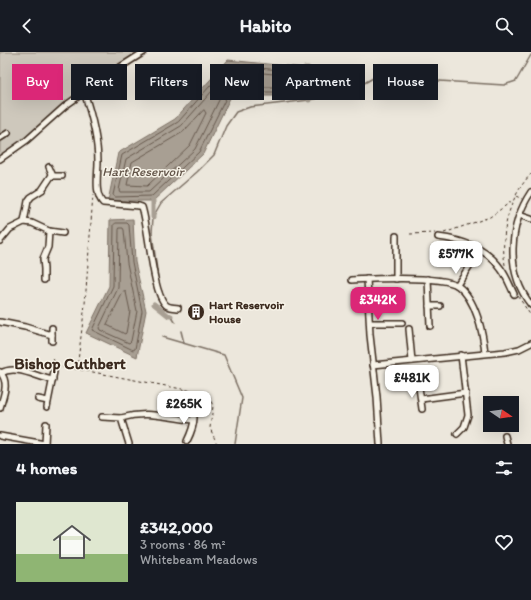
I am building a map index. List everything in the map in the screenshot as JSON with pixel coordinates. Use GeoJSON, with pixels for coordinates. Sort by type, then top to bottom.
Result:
{"type":"FeatureCollection","features":[{"type":"Feature","properties":{"kind":"street"},"geometry":{"type":"LineString","coordinates":[[126,64],[144,52]]}},
{"type":"Feature","properties":{"kind":"street"},"geometry":{"type":"LineString","coordinates":[[0,159],[26,140],[73,100]]}},
{"type":"Feature","properties":{"kind":"street"},"geometry":{"type":"LineString","coordinates":[[86,100],[98,159],[98,188],[100,200],[103,203],[142,207],[157,288],[166,305],[169,307],[178,308]]}},
{"type":"Feature","properties":{"kind":"street"},"geometry":{"type":"LineString","coordinates":[[0,138],[8,132]]}},
{"type":"Feature","properties":{"kind":"street"},"geometry":{"type":"LineString","coordinates":[[48,167],[52,175]]}},
{"type":"Feature","properties":{"kind":"street"},"geometry":{"type":"LineString","coordinates":[[52,175],[62,176]]}},
{"type":"Feature","properties":{"kind":"street"},"geometry":{"type":"LineString","coordinates":[[24,222],[28,201],[31,197],[42,190],[52,175]]}},
{"type":"Feature","properties":{"kind":"street"},"geometry":{"type":"LineString","coordinates":[[531,192],[519,215],[512,250],[520,285],[531,305]]}},
{"type":"Feature","properties":{"kind":"street"},"geometry":{"type":"LineString","coordinates":[[519,215],[531,219]]}},
{"type":"Feature","properties":{"kind":"street"},"geometry":{"type":"LineString","coordinates":[[0,241],[15,225],[24,222],[32,223],[49,231],[63,233]]}},
{"type":"Feature","properties":{"kind":"street"},"geometry":{"type":"LineString","coordinates":[[44,280],[43,259],[48,247],[49,231]]}},
{"type":"Feature","properties":{"kind":"street"},"geometry":{"type":"LineString","coordinates":[[396,236],[396,279]]}},
{"type":"Feature","properties":{"kind":"street"},"geometry":{"type":"LineString","coordinates":[[438,237],[463,242],[480,250],[501,268],[514,294]]}},
{"type":"Feature","properties":{"kind":"street"},"geometry":{"type":"LineString","coordinates":[[457,285],[480,250]]}},
{"type":"Feature","properties":{"kind":"street"},"geometry":{"type":"LineString","coordinates":[[367,279],[380,444]]}},
{"type":"Feature","properties":{"kind":"street"},"geometry":{"type":"LineString","coordinates":[[428,279],[430,326]]}},
{"type":"Feature","properties":{"kind":"street"},"geometry":{"type":"LineString","coordinates":[[352,280],[438,279],[457,285],[463,290],[478,318],[483,334],[485,353]]}},
{"type":"Feature","properties":{"kind":"street"},"geometry":{"type":"LineString","coordinates":[[429,306],[440,306]]}},
{"type":"Feature","properties":{"kind":"street"},"geometry":{"type":"LineString","coordinates":[[0,322],[25,326],[52,335]]}},
{"type":"Feature","properties":{"kind":"street"},"geometry":{"type":"LineString","coordinates":[[370,323],[402,323]]}},
{"type":"Feature","properties":{"kind":"street"},"geometry":{"type":"LineString","coordinates":[[52,328],[52,341]]}},
{"type":"Feature","properties":{"kind":"street"},"geometry":{"type":"LineString","coordinates":[[410,329],[412,361]]}},
{"type":"Feature","properties":{"kind":"street"},"geometry":{"type":"LineString","coordinates":[[373,365],[462,355],[505,352],[519,349],[531,343]]}},
{"type":"Feature","properties":{"kind":"street"},"geometry":{"type":"LineString","coordinates":[[457,434],[462,430],[468,420],[462,355]]}},
{"type":"Feature","properties":{"kind":"street"},"geometry":{"type":"LineString","coordinates":[[0,408],[6,388],[4,377],[1,372],[15,369],[52,380]]}},
{"type":"Feature","properties":{"kind":"street"},"geometry":{"type":"LineString","coordinates":[[38,399],[48,404],[54,372]]}},
{"type":"Feature","properties":{"kind":"street"},"geometry":{"type":"LineString","coordinates":[[419,387],[422,409]]}},
{"type":"Feature","properties":{"kind":"street"},"geometry":{"type":"LineString","coordinates":[[421,399],[466,393]]}},
{"type":"Feature","properties":{"kind":"street"},"geometry":{"type":"LineString","coordinates":[[187,441],[192,429],[193,420],[192,410],[188,404]]}},
{"type":"Feature","properties":{"kind":"street"},"geometry":{"type":"LineString","coordinates":[[102,417],[121,418],[148,414],[174,419],[193,420]]}},
{"type":"Feature","properties":{"kind":"street"},"geometry":{"type":"LineString","coordinates":[[121,418],[129,444]]}},
{"type":"Feature","properties":{"kind":"street"},"geometry":{"type":"LineString","coordinates":[[0,436],[38,444],[45,444],[46,424]]}},
{"type":"Feature","properties":{"kind":"street"},"geometry":{"type":"LineString","coordinates":[[505,436],[507,444]]}},
{"type":"Feature","properties":{"kind":"path"},"geometry":{"type":"LineString","coordinates":[[505,267],[504,239],[506,223],[515,196],[531,174]]}},
{"type":"Feature","properties":{"kind":"path"},"geometry":{"type":"LineString","coordinates":[[77,369],[85,304],[93,191]]}},
{"type":"Feature","properties":{"kind":"path"},"geometry":{"type":"LineString","coordinates":[[515,196],[525,201]]}},
{"type":"Feature","properties":{"kind":"path"},"geometry":{"type":"LineString","coordinates":[[410,234],[444,233],[490,217],[513,201]]}},
{"type":"Feature","properties":{"kind":"path"},"geometry":{"type":"LineString","coordinates":[[53,360],[55,362],[54,368],[59,369],[61,367],[77,369],[208,394],[213,406],[210,428],[217,444]]}},
{"type":"Feature","properties":{"kind":"shaded area"},"geometry":{"type":"Polygon","coordinates":[[[0,52],[144,52],[125,64],[71,64],[71,100],[76,100],[0,159],[0,52]]]}},
{"type":"Feature","properties":{"kind":"water","name":"Hart Reservoir"},"geometry":{"type":"Polygon","coordinates":[[[228,60],[272,65],[272,96],[264,96],[264,64],[224,64],[228,60]]]}},
{"type":"Feature","properties":{"kind":"water","name":"Hart Reservoir"},"geometry":{"type":"Polygon","coordinates":[[[210,80],[210,100],[229,100],[203,154],[153,201],[108,201],[118,153],[175,119],[192,100],[202,100],[202,89],[210,80]]]}},
{"type":"Feature","properties":{"kind":"water"},"geometry":{"type":"Polygon","coordinates":[[[133,219],[135,262],[146,311],[137,357],[86,333],[109,286],[110,220],[133,219]]]}},
{"type":"Feature","properties":{"kind":"waterway"},"geometry":{"type":"LineString","coordinates":[[162,292],[159,285],[152,233],[153,217],[161,203],[214,155],[226,126],[236,112],[250,107],[309,100],[350,91],[375,77],[504,85],[516,81],[531,55]]}},
{"type":"Feature","properties":{"kind":"waterway"},"geometry":{"type":"LineString","coordinates":[[153,201],[153,217]]}},
{"type":"Feature","properties":{"kind":"waterway"},"geometry":{"type":"LineString","coordinates":[[154,304],[171,316]]}},
{"type":"Feature","properties":{"kind":"waterway"},"geometry":{"type":"LineString","coordinates":[[170,314],[175,322]]}},
{"type":"Feature","properties":{"kind":"waterway"},"geometry":{"type":"LineString","coordinates":[[181,331],[184,343]]}},
{"type":"Feature","properties":{"kind":"waterway"},"geometry":{"type":"LineString","coordinates":[[162,337],[224,355],[242,398],[235,444]]}},
{"type":"Feature","properties":{"kind":"place","name":"Hart Reservoir House"},"geometry":{"type":"Point","coordinates":[196,312]}},
{"type":"Feature","properties":{"kind":"district","name":"Bishop Cuthbert"},"geometry":{"type":"Point","coordinates":[70,363]}}]}
